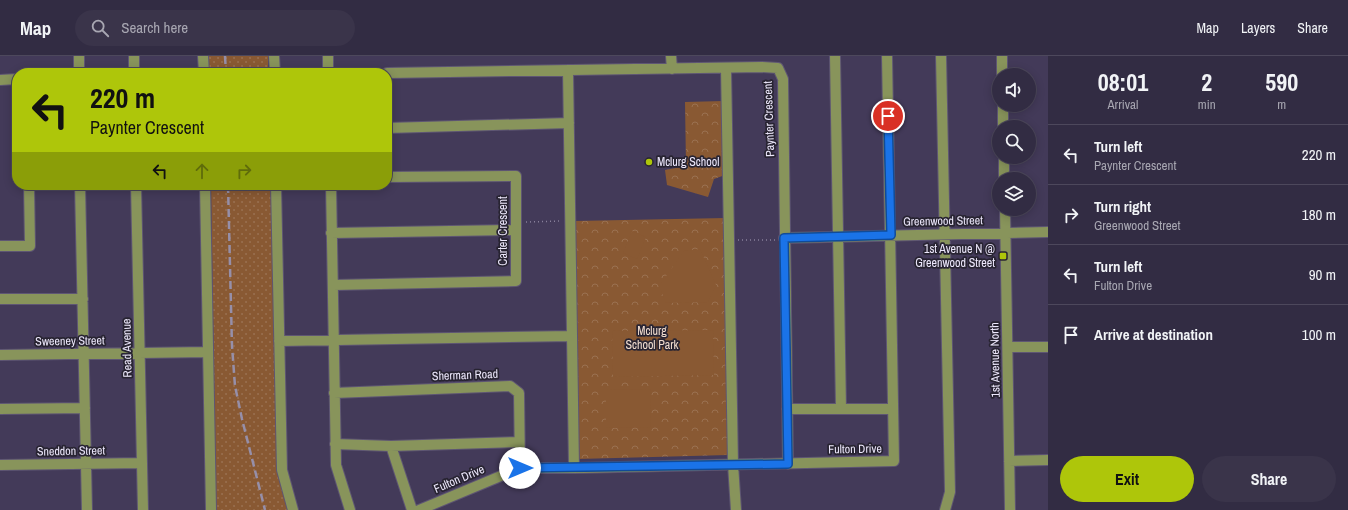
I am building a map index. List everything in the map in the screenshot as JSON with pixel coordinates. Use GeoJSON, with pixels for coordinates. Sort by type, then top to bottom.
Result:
{"type":"FeatureCollection","features":[{"type":"Feature","properties":{"kind":"street"},"geometry":{"type":"LineString","coordinates":[[78,56],[79,68]]}},
{"type":"Feature","properties":{"kind":"street"},"geometry":{"type":"LineString","coordinates":[[134,56],[134,68]]}},
{"type":"Feature","properties":{"kind":"street"},"geometry":{"type":"LineString","coordinates":[[203,56],[204,68]]}},
{"type":"Feature","properties":{"kind":"street"},"geometry":{"type":"LineString","coordinates":[[274,56],[275,68]]}},
{"type":"Feature","properties":{"kind":"street"},"geometry":{"type":"LineString","coordinates":[[328,56],[328,68]]}},
{"type":"Feature","properties":{"kind":"street"},"geometry":{"type":"LineString","coordinates":[[671,56],[672,69]]}},
{"type":"Feature","properties":{"kind":"street"},"geometry":{"type":"LineString","coordinates":[[835,56],[841,409]]}},
{"type":"Feature","properties":{"kind":"street","name":"Fulton Drive"},"geometry":{"type":"LineString","coordinates":[[419,510],[520,468],[894,462],[887,56]]}},
{"type":"Feature","properties":{"kind":"street"},"geometry":{"type":"LineString","coordinates":[[941,56],[950,492],[945,510]]}},
{"type":"Feature","properties":{"kind":"street"},"geometry":{"type":"LineString","coordinates":[[1002,56],[1002,68]]}},
{"type":"Feature","properties":{"kind":"street","name":"Paynter Crescent"},"geometry":{"type":"LineString","coordinates":[[392,73],[762,67],[778,68],[783,79],[788,464]]}},
{"type":"Feature","properties":{"kind":"street"},"geometry":{"type":"LineString","coordinates":[[726,68],[733,464],[736,510]]}},
{"type":"Feature","properties":{"kind":"street"},"geometry":{"type":"LineString","coordinates":[[568,70],[574,468]]}},
{"type":"Feature","properties":{"kind":"street"},"geometry":{"type":"LineString","coordinates":[[0,80],[12,79]]}},
{"type":"Feature","properties":{"kind":"street"},"geometry":{"type":"LineString","coordinates":[[392,128],[569,123]]}},
{"type":"Feature","properties":{"kind":"street","name":"Carter Crescent"},"geometry":{"type":"LineString","coordinates":[[333,285],[516,281],[516,176],[392,177]]}},
{"type":"Feature","properties":{"kind":"street"},"geometry":{"type":"LineString","coordinates":[[0,246],[30,246],[29,190]]}},
{"type":"Feature","properties":{"kind":"street"},"geometry":{"type":"LineString","coordinates":[[80,190],[87,510]]}},
{"type":"Feature","properties":{"kind":"street","name":"Read Avenue"},"geometry":{"type":"LineString","coordinates":[[136,190],[143,510]]}},
{"type":"Feature","properties":{"kind":"street"},"geometry":{"type":"LineString","coordinates":[[205,190],[211,510]]}},
{"type":"Feature","properties":{"kind":"street"},"geometry":{"type":"LineString","coordinates":[[276,190],[282,470],[293,510]]}},
{"type":"Feature","properties":{"kind":"street"},"geometry":{"type":"LineString","coordinates":[[330,190],[336,465],[350,510]]}},
{"type":"Feature","properties":{"kind":"street","name":"1st Avenue North"},"geometry":{"type":"LineString","coordinates":[[1005,216],[1010,510]]}},
{"type":"Feature","properties":{"kind":"street"},"geometry":{"type":"LineString","coordinates":[[331,233],[516,226]]}},
{"type":"Feature","properties":{"kind":"street","name":"Greenwood Street"},"geometry":{"type":"LineString","coordinates":[[784,239],[839,236],[1048,232]]}},
{"type":"Feature","properties":{"kind":"street"},"geometry":{"type":"LineString","coordinates":[[0,299],[83,299]]}},
{"type":"Feature","properties":{"kind":"street"},"geometry":{"type":"LineString","coordinates":[[279,341],[572,336]]}},
{"type":"Feature","properties":{"kind":"street"},"geometry":{"type":"LineString","coordinates":[[1008,347],[1048,347]]}},
{"type":"Feature","properties":{"kind":"street","name":"Sweeney Street"},"geometry":{"type":"LineString","coordinates":[[0,355],[208,352]]}},
{"type":"Feature","properties":{"kind":"street","name":"Sherman Road"},"geometry":{"type":"LineString","coordinates":[[334,392],[510,386],[519,392],[520,468]]}},
{"type":"Feature","properties":{"kind":"street"},"geometry":{"type":"LineString","coordinates":[[0,409],[85,408]]}},
{"type":"Feature","properties":{"kind":"street"},"geometry":{"type":"LineString","coordinates":[[787,410],[893,409]]}},
{"type":"Feature","properties":{"kind":"street"},"geometry":{"type":"LineString","coordinates":[[335,444],[391,446],[519,442]]}},
{"type":"Feature","properties":{"kind":"street"},"geometry":{"type":"LineString","coordinates":[[391,446],[412,510]]}},
{"type":"Feature","properties":{"kind":"street"},"geometry":{"type":"LineString","coordinates":[[1009,462],[1048,460]]}},
{"type":"Feature","properties":{"kind":"street","name":"Sneddon Street"},"geometry":{"type":"LineString","coordinates":[[0,465],[142,463]]}},
{"type":"Feature","properties":{"kind":"path"},"geometry":{"type":"LineString","coordinates":[[516,226],[570,220]]}},
{"type":"Feature","properties":{"kind":"path"},"geometry":{"type":"LineString","coordinates":[[730,240],[784,239]]}},
{"type":"Feature","properties":{"kind":"green space"},"geometry":{"type":"Polygon","coordinates":[[[208,56],[268,56],[268,68],[209,68],[208,56]]]}},
{"type":"Feature","properties":{"kind":"green space"},"geometry":{"type":"Polygon","coordinates":[[[724,101],[725,175],[714,179],[708,197],[667,185],[665,170],[686,166],[685,102],[724,101]]]}},
{"type":"Feature","properties":{"kind":"green space"},"geometry":{"type":"Polygon","coordinates":[[[211,190],[271,190],[279,475],[289,510],[216,510],[211,190]]]}},
{"type":"Feature","properties":{"kind":"green space","name":"Mclurg School Park"},"geometry":{"type":"Polygon","coordinates":[[[726,218],[728,455],[578,459],[574,221],[726,218]]]}},
{"type":"Feature","properties":{"kind":"green space"},"geometry":{"type":"Polygon","coordinates":[[[632,231],[646,237],[637,259],[623,253],[632,231]]]}},
{"type":"Feature","properties":{"kind":"green space"},"geometry":{"type":"Polygon","coordinates":[[[700,249],[716,285],[708,302],[666,303],[659,286],[684,251],[700,249]]]}},
{"type":"Feature","properties":{"kind":"green space"},"geometry":{"type":"Polygon","coordinates":[[[713,330],[714,375],[613,377],[612,331],[713,330]]]}},
{"type":"Feature","properties":{"kind":"green space"},"geometry":{"type":"Polygon","coordinates":[[[650,389],[651,427],[606,428],[606,390],[650,389]]]}},
{"type":"Feature","properties":{"kind":"railway"},"geometry":{"type":"LineString","coordinates":[[225,56],[226,68]]}},
{"type":"Feature","properties":{"kind":"railway"},"geometry":{"type":"LineString","coordinates":[[228,190],[232,346],[235,386],[265,510]]}},
{"type":"Feature","properties":{"kind":"place","name":"Mclurg School"},"geometry":{"type":"Point","coordinates":[649,162]}},
{"type":"Feature","properties":{"kind":"place","name":"1st Avenue N @ Greenwood Street"},"geometry":{"type":"Point","coordinates":[1003,256]}},
{"type":"Feature","properties":{"kind":"route"},"geometry":{"type":"LineString","coordinates":[[520,468],[788,464],[784,238],[891,235],[888,116]]}}]}
